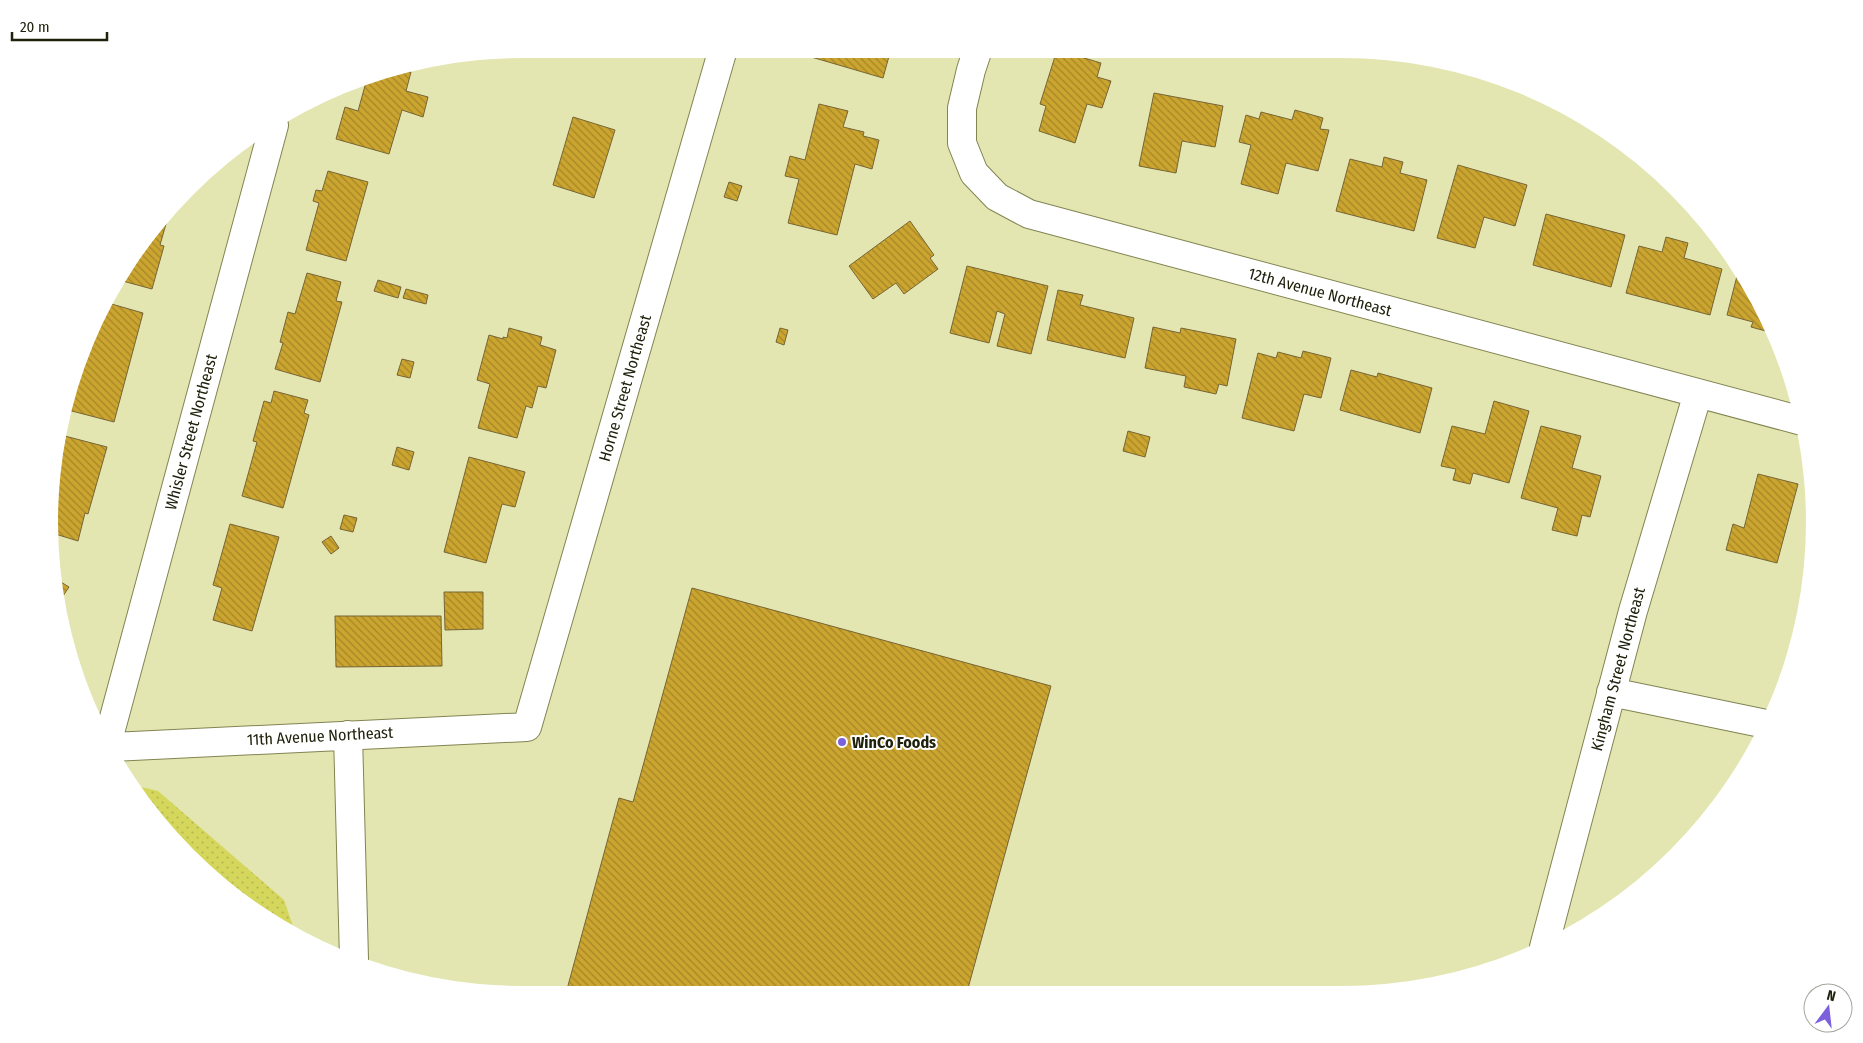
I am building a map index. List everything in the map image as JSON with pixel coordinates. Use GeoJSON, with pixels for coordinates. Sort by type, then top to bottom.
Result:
{"type":"FeatureCollection","features":[{"type":"Feature","properties":{"kind":"street","name":"Horne Street Northeast"},"geometry":{"type":"LineString","coordinates":[[527,727],[720,58]]}},
{"type":"Feature","properties":{"kind":"street","name":"12th Avenue Northeast"},"geometry":{"type":"LineString","coordinates":[[975,58],[962,108],[962,142],[974,173],[997,197],[1029,214],[1794,419]]}},
{"type":"Feature","properties":{"kind":"street","name":"Whisler Street Northeast"},"geometry":{"type":"LineString","coordinates":[[109,735],[272,131]]}},
{"type":"Feature","properties":{"kind":"street","name":"Kingham Street Northeast"},"geometry":{"type":"LineString","coordinates":[[1546,938],[1643,575],[1698,393]]}},
{"type":"Feature","properties":{"kind":"street"},"geometry":{"type":"LineString","coordinates":[[1611,692],[1760,723]]}},
{"type":"Feature","properties":{"kind":"street","name":"11th Avenue Northeast"},"geometry":{"type":"LineString","coordinates":[[115,746],[527,727]]}},
{"type":"Feature","properties":{"kind":"street"},"geometry":{"type":"LineString","coordinates":[[348,734],[354,954]]}},
{"type":"Feature","properties":{"kind":"shaded area"},"geometry":{"type":"Polygon","coordinates":[[[141,787],[158,791],[284,900],[293,925],[239,890],[193,850],[153,804],[141,787]]]}},
{"type":"Feature","properties":{"kind":"building"},"geometry":{"type":"Polygon","coordinates":[[[815,58],[889,58],[883,78],[815,58]]]}},
{"type":"Feature","properties":{"kind":"building"},"geometry":{"type":"Polygon","coordinates":[[[1054,58],[1084,58],[1101,63],[1097,77],[1111,81],[1102,108],[1087,104],[1075,143],[1039,131],[1046,106],[1040,104],[1054,58]]]}},
{"type":"Feature","properties":{"kind":"building"},"geometry":{"type":"Polygon","coordinates":[[[408,71],[411,72],[406,91],[428,97],[423,117],[402,110],[389,154],[336,139],[345,107],[358,111],[365,85],[408,71]]]}},
{"type":"Feature","properties":{"kind":"building"},"geometry":{"type":"Polygon","coordinates":[[[1154,93],[1223,106],[1215,147],[1182,141],[1176,173],[1139,166],[1154,93]]]}},
{"type":"Feature","properties":{"kind":"building"},"geometry":{"type":"Polygon","coordinates":[[[819,104],[848,111],[843,127],[864,132],[863,136],[879,140],[872,169],[855,164],[837,235],[788,223],[799,179],[785,176],[790,156],[805,160],[819,104]]]}},
{"type":"Feature","properties":{"kind":"building"},"geometry":{"type":"Polygon","coordinates":[[[1295,110],[1323,118],[1320,129],[1329,130],[1318,171],[1286,163],[1278,194],[1241,184],[1251,145],[1239,142],[1246,115],[1259,119],[1261,112],[1292,120],[1295,110]]]}},
{"type":"Feature","properties":{"kind":"building"},"geometry":{"type":"Polygon","coordinates":[[[573,117],[615,130],[594,198],[553,185],[573,117]]]}},
{"type":"Feature","properties":{"kind":"building"},"geometry":{"type":"Polygon","coordinates":[[[1384,157],[1403,162],[1400,173],[1427,180],[1414,231],[1336,211],[1350,159],[1382,167],[1384,157]]]}},
{"type":"Feature","properties":{"kind":"building"},"geometry":{"type":"Polygon","coordinates":[[[1458,165],[1527,185],[1515,226],[1484,217],[1475,248],[1437,238],[1458,165]]]}},
{"type":"Feature","properties":{"kind":"building"},"geometry":{"type":"Polygon","coordinates":[[[328,171],[368,182],[346,261],[306,250],[319,203],[313,201],[316,190],[322,191],[328,171]]]}},
{"type":"Feature","properties":{"kind":"building"},"geometry":{"type":"Polygon","coordinates":[[[729,182],[742,186],[737,201],[724,197],[729,182]]]}},
{"type":"Feature","properties":{"kind":"building"},"geometry":{"type":"Polygon","coordinates":[[[1546,214],[1625,235],[1611,287],[1533,265],[1546,214]]]}},
{"type":"Feature","properties":{"kind":"building"},"geometry":{"type":"Polygon","coordinates":[[[910,221],[934,255],[930,258],[938,269],[904,294],[896,283],[873,299],[849,266],[910,221]]]}},
{"type":"Feature","properties":{"kind":"building"},"geometry":{"type":"Polygon","coordinates":[[[166,224],[160,245],[164,246],[152,289],[125,282],[153,239],[166,224]]]}},
{"type":"Feature","properties":{"kind":"building"},"geometry":{"type":"Polygon","coordinates":[[[1666,237],[1688,243],[1684,258],[1722,269],[1710,315],[1626,293],[1639,246],[1662,252],[1666,237]]]}},
{"type":"Feature","properties":{"kind":"building"},"geometry":{"type":"Polygon","coordinates":[[[967,266],[1048,286],[1031,354],[997,346],[1005,314],[997,311],[989,343],[950,333],[967,266]]]}},
{"type":"Feature","properties":{"kind":"building"},"geometry":{"type":"Polygon","coordinates":[[[307,273],[341,282],[336,301],[342,302],[320,382],[275,369],[283,343],[280,342],[288,312],[295,314],[307,273]]]}},
{"type":"Feature","properties":{"kind":"building"},"geometry":{"type":"Polygon","coordinates":[[[1736,279],[1764,331],[1751,327],[1753,322],[1727,315],[1736,279]]]}},
{"type":"Feature","properties":{"kind":"building"},"geometry":{"type":"Polygon","coordinates":[[[378,280],[401,287],[398,298],[374,291],[378,280]]]}},
{"type":"Feature","properties":{"kind":"building"},"geometry":{"type":"Polygon","coordinates":[[[406,289],[428,295],[426,304],[403,298],[406,289]]]}},
{"type":"Feature","properties":{"kind":"building"},"geometry":{"type":"Polygon","coordinates":[[[1058,290],[1083,295],[1080,305],[1134,318],[1125,358],[1047,340],[1058,290]]]}},
{"type":"Feature","properties":{"kind":"building"},"geometry":{"type":"Polygon","coordinates":[[[112,304],[143,313],[114,422],[71,411],[82,372],[112,304]]]}},
{"type":"Feature","properties":{"kind":"building"},"geometry":{"type":"Polygon","coordinates":[[[1153,327],[1180,333],[1181,328],[1236,339],[1227,386],[1219,384],[1216,394],[1184,387],[1186,376],[1145,368],[1153,327]]]}},
{"type":"Feature","properties":{"kind":"building"},"geometry":{"type":"Polygon","coordinates":[[[509,328],[542,337],[540,345],[556,350],[546,388],[538,386],[532,408],[526,406],[517,438],[478,428],[490,384],[477,380],[489,335],[503,339],[503,337],[507,338],[509,328]]]}},
{"type":"Feature","properties":{"kind":"building"},"geometry":{"type":"Polygon","coordinates":[[[780,328],[788,330],[784,345],[776,342],[780,328]]]}},
{"type":"Feature","properties":{"kind":"building"},"geometry":{"type":"Polygon","coordinates":[[[1303,351],[1331,358],[1321,398],[1304,394],[1294,431],[1242,418],[1258,353],[1276,358],[1278,352],[1301,358],[1303,351]]]}},
{"type":"Feature","properties":{"kind":"building"},"geometry":{"type":"Polygon","coordinates":[[[402,359],[414,362],[410,378],[397,375],[402,359]]]}},
{"type":"Feature","properties":{"kind":"building"},"geometry":{"type":"Polygon","coordinates":[[[1351,370],[1377,377],[1378,373],[1432,388],[1420,433],[1340,410],[1351,370]]]}},
{"type":"Feature","properties":{"kind":"building"},"geometry":{"type":"Polygon","coordinates":[[[274,391],[308,400],[304,413],[309,415],[283,508],[242,496],[257,442],[253,441],[264,401],[271,403],[274,391]]]}},
{"type":"Feature","properties":{"kind":"building"},"geometry":{"type":"Polygon","coordinates":[[[1494,401],[1529,411],[1509,483],[1473,473],[1470,484],[1453,480],[1456,469],[1441,466],[1452,426],[1485,434],[1494,401]]]}},
{"type":"Feature","properties":{"kind":"building"},"geometry":{"type":"Polygon","coordinates":[[[1541,426],[1581,436],[1572,468],[1601,476],[1590,517],[1582,515],[1577,536],[1552,530],[1558,508],[1521,498],[1541,426]]]}},
{"type":"Feature","properties":{"kind":"building"},"geometry":{"type":"Polygon","coordinates":[[[1128,431],[1150,437],[1145,457],[1123,451],[1128,431]]]}},
{"type":"Feature","properties":{"kind":"building"},"geometry":{"type":"Polygon","coordinates":[[[65,436],[107,447],[88,514],[85,513],[78,541],[58,535],[58,491],[65,436]]]}},
{"type":"Feature","properties":{"kind":"building"},"geometry":{"type":"Polygon","coordinates":[[[397,447],[414,452],[409,470],[392,465],[397,447]]]}},
{"type":"Feature","properties":{"kind":"building"},"geometry":{"type":"Polygon","coordinates":[[[469,457],[525,472],[515,507],[502,504],[486,563],[444,552],[469,457]]]}},
{"type":"Feature","properties":{"kind":"building"},"geometry":{"type":"Polygon","coordinates":[[[1758,474],[1798,484],[1777,563],[1726,550],[1733,524],[1744,528],[1758,474]]]}},
{"type":"Feature","properties":{"kind":"building"},"geometry":{"type":"Polygon","coordinates":[[[344,515],[357,518],[353,532],[340,529],[344,515]]]}},
{"type":"Feature","properties":{"kind":"building"},"geometry":{"type":"Polygon","coordinates":[[[230,524],[279,537],[252,631],[213,620],[222,588],[213,585],[230,524]]]}},
{"type":"Feature","properties":{"kind":"building"},"geometry":{"type":"Polygon","coordinates":[[[331,536],[339,548],[331,554],[322,542],[331,536]]]}},
{"type":"Feature","properties":{"kind":"building"},"geometry":{"type":"Polygon","coordinates":[[[61,582],[69,587],[63,596],[61,582]]]}},
{"type":"Feature","properties":{"kind":"building","name":"WinCo Foods"},"geometry":{"type":"Polygon","coordinates":[[[692,588],[1051,686],[969,986],[568,986],[619,798],[633,802],[692,588]]]}},
{"type":"Feature","properties":{"kind":"building"},"geometry":{"type":"Polygon","coordinates":[[[444,592],[483,592],[483,629],[445,630],[444,592]]]}},
{"type":"Feature","properties":{"kind":"building"},"geometry":{"type":"Polygon","coordinates":[[[335,616],[441,616],[442,666],[336,667],[335,616]]]}},
{"type":"Feature","properties":{"kind":"place","name":"WinCo Foods"},"geometry":{"type":"Point","coordinates":[842,742]}}]}
